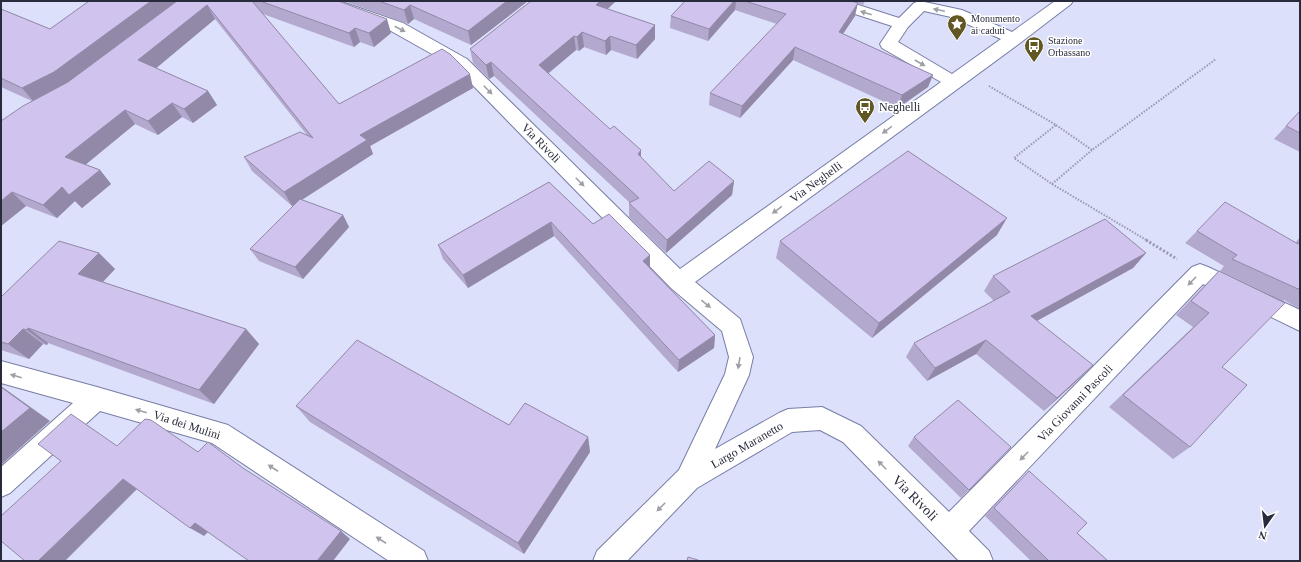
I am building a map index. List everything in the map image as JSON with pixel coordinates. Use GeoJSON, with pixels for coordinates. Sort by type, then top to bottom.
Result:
{"type":"FeatureCollection","features":[{"type":"Feature","properties":{"kind":"street","name":"Via Rivoli"},"geometry":{"type":"LineString","coordinates":[[324,1],[397,27],[467,58],[679,282],[732,326]]}},
{"type":"Feature","properties":{"kind":"street"},"geometry":{"type":"LineString","coordinates":[[830,1],[902,24]]}},
{"type":"Feature","properties":{"kind":"street"},"geometry":{"type":"LineString","coordinates":[[1014,39],[1036,12],[1041,1]]}},
{"type":"Feature","properties":{"kind":"street"},"geometry":{"type":"LineString","coordinates":[[1014,39],[1065,1]]}},
{"type":"Feature","properties":{"kind":"street"},"geometry":{"type":"LineString","coordinates":[[960,77],[888,44],[902,24],[920,6],[956,13],[1014,39]]}},
{"type":"Feature","properties":{"kind":"street","name":"Via Neghelli"},"geometry":{"type":"LineString","coordinates":[[679,282],[1014,39]]}},
{"type":"Feature","properties":{"kind":"street"},"geometry":{"type":"LineString","coordinates":[[1200,273],[1300,321]]}},
{"type":"Feature","properties":{"kind":"street","name":"Via Giovanni Pascoli"},"geometry":{"type":"LineString","coordinates":[[949,532],[1200,273]]}},
{"type":"Feature","properties":{"kind":"street","name":"Largo Maranetto"},"geometry":{"type":"LineString","coordinates":[[688,479],[737,375],[741,357],[732,326]]}},
{"type":"Feature","properties":{"kind":"street","name":"Via dei Mulini"},"geometry":{"type":"LineString","coordinates":[[1,372],[219,433],[414,561]]}},
{"type":"Feature","properties":{"kind":"street"},"geometry":{"type":"LineString","coordinates":[[1,484],[96,398]]}},
{"type":"Feature","properties":{"kind":"street","name":"Largo Maranetto"},"geometry":{"type":"LineString","coordinates":[[607,561],[688,479],[788,421],[822,418],[852,434]]}},
{"type":"Feature","properties":{"kind":"street","name":"Via Rivoli"},"geometry":{"type":"LineString","coordinates":[[852,434],[949,532],[980,561]]}},
{"type":"Feature","properties":{"kind":"path"},"geometry":{"type":"LineString","coordinates":[[1052,184],[1092,150],[1216,59]]}},
{"type":"Feature","properties":{"kind":"path"},"geometry":{"type":"LineString","coordinates":[[960,77],[1056,125],[1092,150]]}},
{"type":"Feature","properties":{"kind":"path"},"geometry":{"type":"LineString","coordinates":[[1056,125],[1014,158],[1052,184],[1200,273]]}},
{"type":"Feature","properties":{"kind":"building"},"geometry":{"type":"Polygon","coordinates":[[[89,1],[151,1],[54,72],[22,88],[1,78],[1,9],[50,29],[89,1]]]}},
{"type":"Feature","properties":{"kind":"building"},"geometry":{"type":"Polygon","coordinates":[[[177,1],[252,1],[339,104],[442,49],[450,54],[470,74],[360,135],[367,140],[284,192],[244,157],[300,132],[313,138],[207,5],[138,60],[208,91],[184,109],[172,103],[148,121],[125,110],[65,157],[100,170],[69,195],[62,187],[43,205],[12,192],[1,201],[1,121],[23,106],[68,82],[177,1]]]}},
{"type":"Feature","properties":{"kind":"building"},"geometry":{"type":"Polygon","coordinates":[[[260,1],[338,1],[387,19],[369,33],[355,28],[349,33],[260,1]]]}},
{"type":"Feature","properties":{"kind":"building"},"geometry":{"type":"Polygon","coordinates":[[[379,1],[507,1],[468,31],[410,5],[404,10],[379,1]]]}},
{"type":"Feature","properties":{"kind":"building"},"geometry":{"type":"Polygon","coordinates":[[[531,1],[600,1],[596,5],[655,25],[636,45],[610,36],[605,41],[582,32],[577,37],[574,36],[539,65],[610,129],[614,126],[641,150],[638,154],[674,191],[709,161],[734,181],[667,240],[629,203],[639,198],[491,62],[486,65],[470,49],[531,1]]]}},
{"type":"Feature","properties":{"kind":"building"},"geometry":{"type":"Polygon","coordinates":[[[685,1],[734,1],[709,29],[671,16],[685,1]]]}},
{"type":"Feature","properties":{"kind":"building"},"geometry":{"type":"Polygon","coordinates":[[[745,1],[851,1],[858,3],[839,32],[933,75],[902,95],[795,47],[742,106],[710,93],[786,14],[745,1]]]}},
{"type":"Feature","properties":{"kind":"building"},"geometry":{"type":"Polygon","coordinates":[[[1300,111],[1300,133],[1286,126],[1300,111]]]}},
{"type":"Feature","properties":{"kind":"building"},"geometry":{"type":"Polygon","coordinates":[[[908,151],[1007,218],[879,323],[780,241],[908,151]]]}},
{"type":"Feature","properties":{"kind":"building"},"geometry":{"type":"Polygon","coordinates":[[[549,182],[593,224],[609,214],[650,255],[643,261],[715,335],[679,360],[551,222],[463,275],[438,245],[549,182]]]}},
{"type":"Feature","properties":{"kind":"building"},"geometry":{"type":"Polygon","coordinates":[[[300,199],[343,215],[295,267],[250,249],[300,199]]]}},
{"type":"Feature","properties":{"kind":"building"},"geometry":{"type":"Polygon","coordinates":[[[1225,202],[1298,244],[1300,242],[1300,289],[1232,259],[1237,255],[1197,231],[1225,202]]]}},
{"type":"Feature","properties":{"kind":"building"},"geometry":{"type":"Polygon","coordinates":[[[1105,219],[1146,253],[1031,316],[1093,365],[1057,398],[986,340],[935,368],[914,343],[1010,292],[993,276],[1105,219]]]}},
{"type":"Feature","properties":{"kind":"building"},"geometry":{"type":"Polygon","coordinates":[[[59,241],[99,253],[78,274],[246,329],[199,390],[28,328],[27,330],[23,329],[8,344],[1,342],[1,297],[59,241]]]}},
{"type":"Feature","properties":{"kind":"building"},"geometry":{"type":"Polygon","coordinates":[[[1219,271],[1285,303],[1222,367],[1247,385],[1190,447],[1123,395],[1209,313],[1191,301],[1219,271]]]}},
{"type":"Feature","properties":{"kind":"building"},"geometry":{"type":"Polygon","coordinates":[[[357,340],[509,425],[525,403],[588,437],[518,543],[296,406],[357,340]]]}},
{"type":"Feature","properties":{"kind":"building"},"geometry":{"type":"Polygon","coordinates":[[[1,387],[30,408],[1,432],[1,387]]]}},
{"type":"Feature","properties":{"kind":"building"},"geometry":{"type":"Polygon","coordinates":[[[958,400],[1011,447],[969,490],[914,437],[958,400]]]}},
{"type":"Feature","properties":{"kind":"building"},"geometry":{"type":"Polygon","coordinates":[[[71,414],[117,446],[145,419],[151,420],[198,452],[208,442],[243,468],[341,531],[317,561],[249,561],[195,523],[190,528],[123,479],[38,561],[25,561],[1,541],[1,516],[61,461],[38,444],[71,414]]]}},
{"type":"Feature","properties":{"kind":"building"},"geometry":{"type":"Polygon","coordinates":[[[1029,471],[1087,523],[1077,533],[1108,561],[1049,561],[994,508],[1029,471]]]}},
{"type":"Feature","properties":{"kind":"building"},"geometry":{"type":"Polygon","coordinates":[[[688,557],[701,561],[687,561],[688,557]]]}},
{"type":"Feature","properties":{"kind":"place","name":"Monumento ai caduti"},"geometry":{"type":"Point","coordinates":[957,41]}},
{"type":"Feature","properties":{"kind":"place","name":"Stazione Orbassano"},"geometry":{"type":"Point","coordinates":[1034,63]}},
{"type":"Feature","properties":{"kind":"place","name":"Neghelli"},"geometry":{"type":"Point","coordinates":[865,124]}}]}
